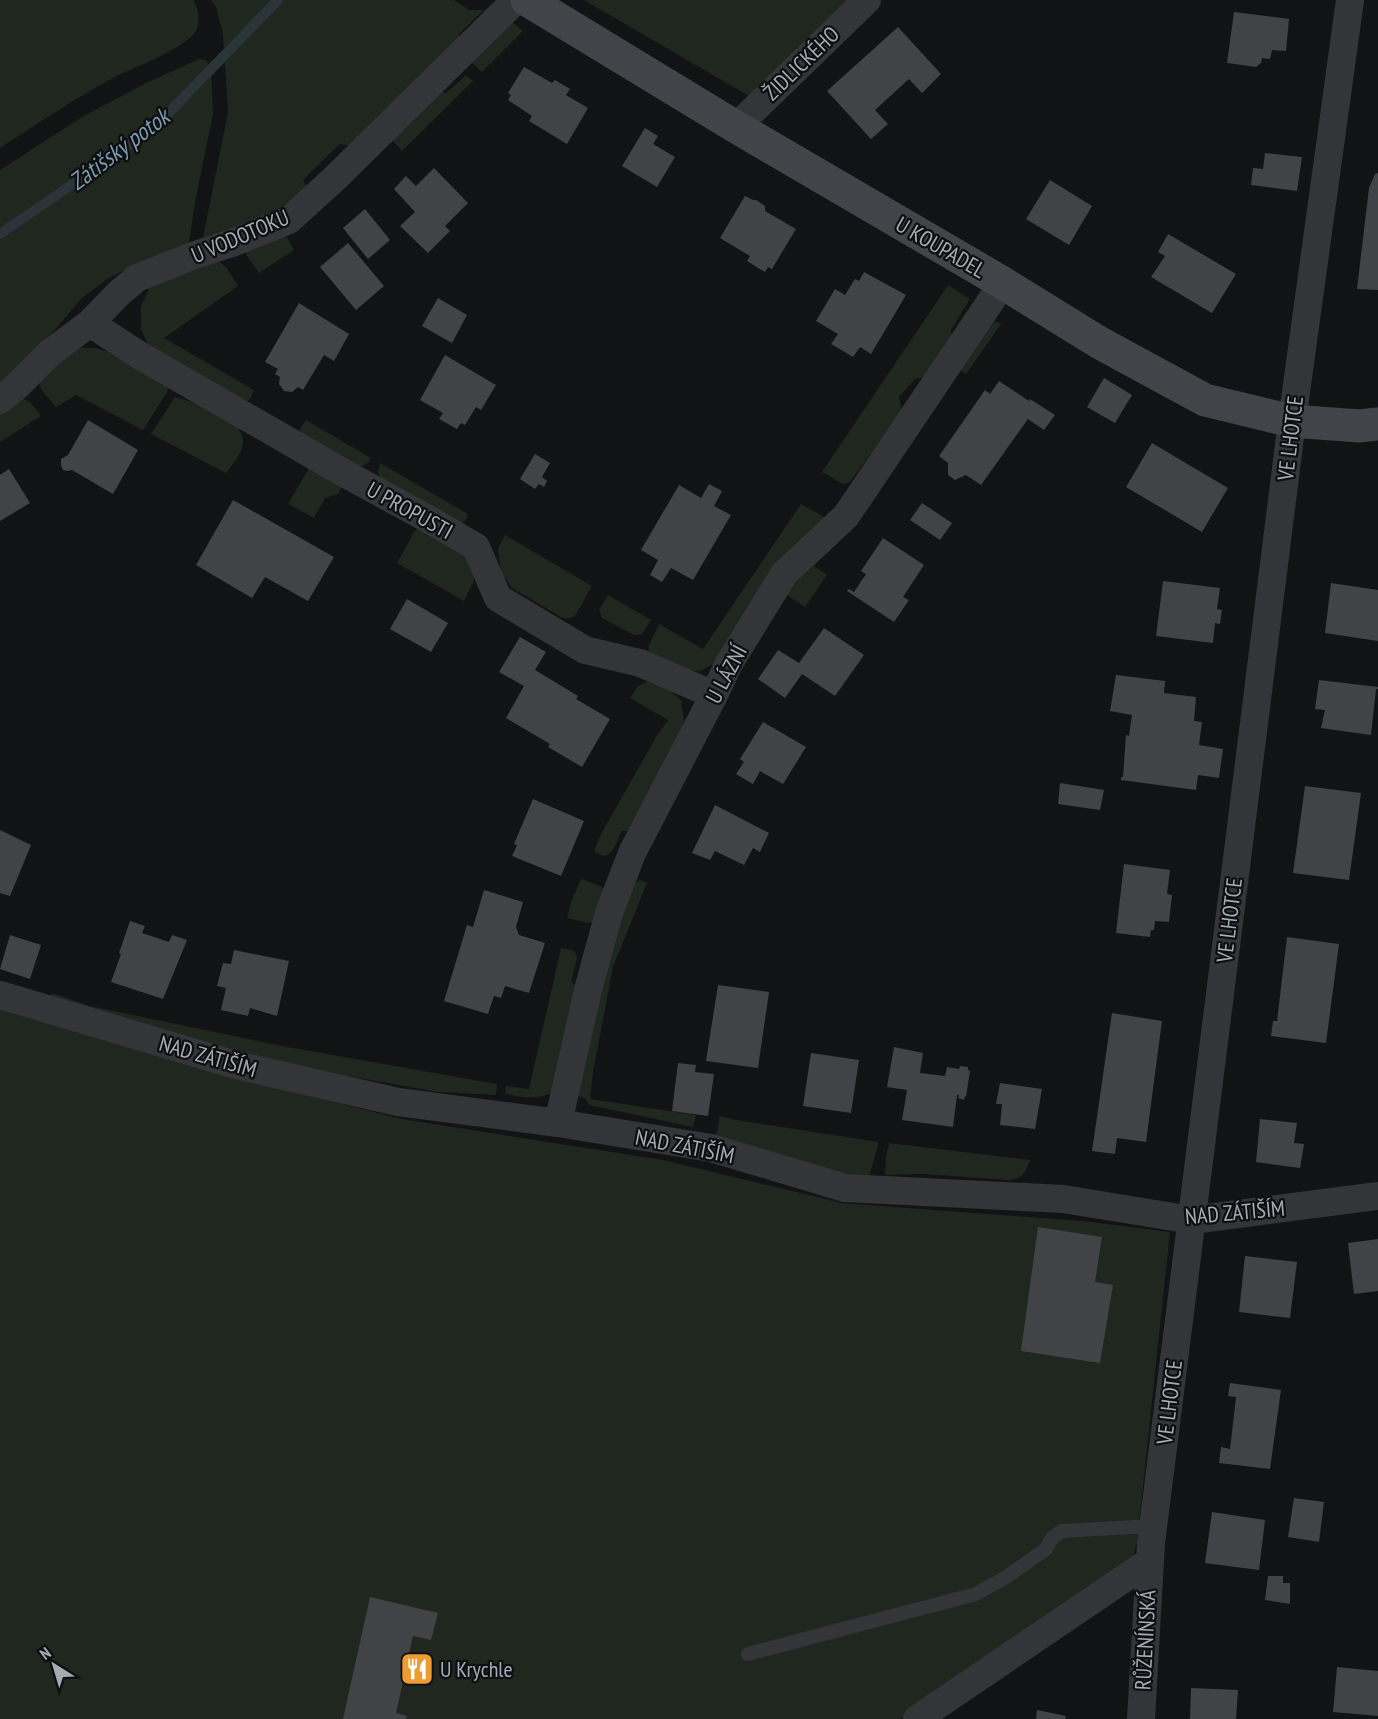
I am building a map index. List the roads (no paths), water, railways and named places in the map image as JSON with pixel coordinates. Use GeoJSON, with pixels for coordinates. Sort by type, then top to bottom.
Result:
{"type":"FeatureCollection","features":[{"type":"Feature","properties":{"kind":"street","name":"U VODOTOKU"},"geometry":{"type":"LineString","coordinates":[[0,400],[50,353],[90,323],[137,278],[289,219],[333,180],[516,0]]}},
{"type":"Feature","properties":{"kind":"street","name":"U KOUPADEL"},"geometry":{"type":"LineString","coordinates":[[527,0],[1100,343],[1205,399],[1292,421],[1359,426],[1378,423]]}},
{"type":"Feature","properties":{"kind":"street","name":"ŽIDLICKÉHO"},"geometry":{"type":"LineString","coordinates":[[736,127],[867,0]]}},
{"type":"Feature","properties":{"kind":"street","name":"VE LHOTCE"},"geometry":{"type":"LineString","coordinates":[[1150,1561],[1292,421],[1350,0]]}},
{"type":"Feature","properties":{"kind":"street","name":"U LÁZNÍ"},"geometry":{"type":"LineString","coordinates":[[558,1123],[588,990],[609,914],[632,853],[728,665],[784,574],[846,516],[1003,283]]}},
{"type":"Feature","properties":{"kind":"street","name":"U PROPUSTI"},"geometry":{"type":"LineString","coordinates":[[90,323],[139,356],[476,547],[498,598],[585,650],[640,663],[714,695]]}},
{"type":"Feature","properties":{"kind":"street","name":"NAD ZÁTIŠÍM"},"geometry":{"type":"LineString","coordinates":[[0,995],[236,1065],[398,1102],[558,1123],[711,1148],[845,1188],[1063,1199],[1192,1220],[1378,1196]]}},
{"type":"Feature","properties":{"kind":"street"},"geometry":{"type":"LineString","coordinates":[[917,1719],[1150,1561]]}},
{"type":"Feature","properties":{"kind":"street","name":"RŮŽENÍNSKÁ"},"geometry":{"type":"LineString","coordinates":[[1141,1719],[1150,1561]]}},
{"type":"Feature","properties":{"kind":"lane"},"geometry":{"type":"LineString","coordinates":[[748,1654],[976,1594],[1006,1577],[1046,1549],[1052,1538],[1062,1531],[1153,1526]]}},
{"type":"Feature","properties":{"kind":"waterway","name":"Zátišský potok"},"geometry":{"type":"LineString","coordinates":[[0,234],[153,129],[278,0]]}},
{"type":"Feature","properties":{"kind":"place","name":"U Krychle"},"geometry":{"type":"Point","coordinates":[417,1669]}}]}
